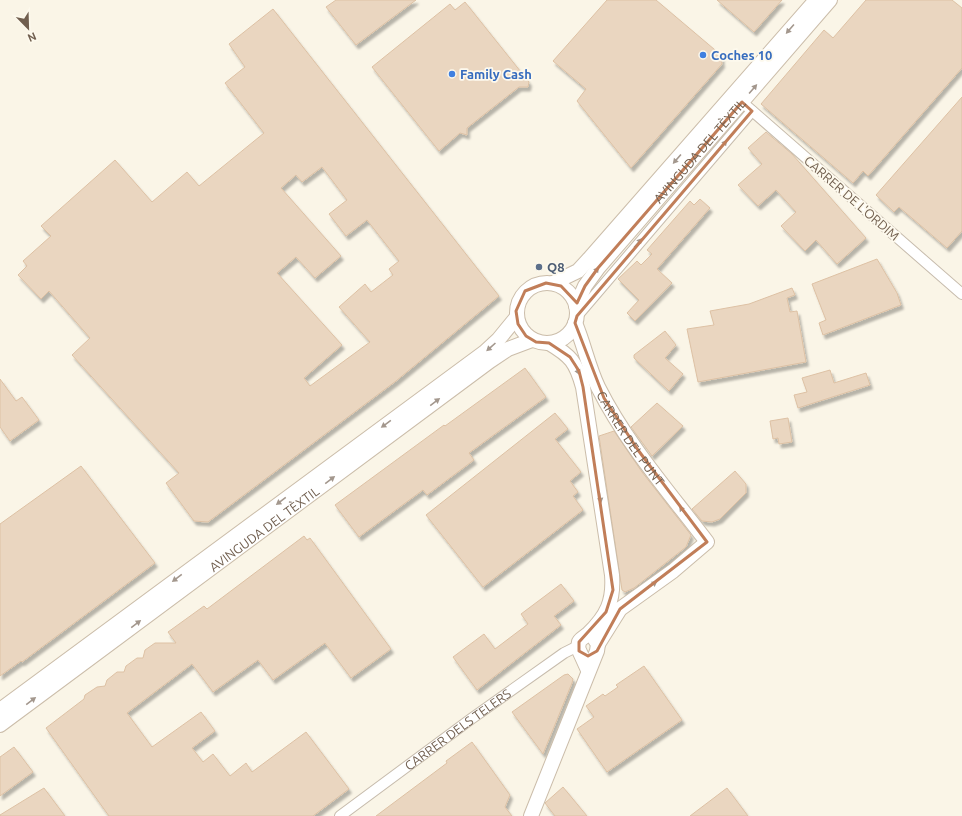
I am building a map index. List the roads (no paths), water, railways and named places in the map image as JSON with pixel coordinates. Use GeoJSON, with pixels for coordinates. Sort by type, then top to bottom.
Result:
{"type":"FeatureCollection","features":[{"type":"Feature","properties":{"kind":"street","name":"AVINGUDA DEL TÈXTIL"},"geometry":{"type":"LineString","coordinates":[[553,283],[578,271],[816,0]]}},
{"type":"Feature","properties":{"kind":"street","name":"AVINGUDA DEL TÈXTIL"},"geometry":{"type":"LineString","coordinates":[[576,315],[585,286],[598,268],[747,106],[830,0]]}},
{"type":"Feature","properties":{"kind":"street","name":"CARRER DE L'ORDIM"},"geometry":{"type":"LineString","coordinates":[[747,106],[962,294]]}},
{"type":"Feature","properties":{"kind":"street"},"geometry":{"type":"LineString","coordinates":[[531,816],[588,670],[588,647],[606,612],[613,590],[581,382],[578,371],[572,360],[565,352],[549,343],[532,340],[522,330],[516,318],[517,305],[525,291],[539,284],[553,283],[568,291],[576,315],[565,337],[549,343]]}},
{"type":"Feature","properties":{"kind":"street","name":"CARRER DEL PUNT"},"geometry":{"type":"LineString","coordinates":[[576,315],[591,370],[604,398],[633,444],[707,542],[673,571],[632,600]]}},
{"type":"Feature","properties":{"kind":"street","name":"AVINGUDA DEL TÈXTIL"},"geometry":{"type":"LineString","coordinates":[[0,710],[485,352],[498,340],[516,318]]}},
{"type":"Feature","properties":{"kind":"street","name":"AVINGUDA DEL TÈXTIL"},"geometry":{"type":"LineString","coordinates":[[0,724],[490,361],[508,349],[532,340]]}},
{"type":"Feature","properties":{"kind":"street"},"geometry":{"type":"LineString","coordinates":[[613,590],[620,599],[632,600]]}},
{"type":"Feature","properties":{"kind":"street"},"geometry":{"type":"LineString","coordinates":[[588,647],[615,616],[632,600]]}},
{"type":"Feature","properties":{"kind":"street","name":"CARRER DELS TELERS"},"geometry":{"type":"LineString","coordinates":[[340,816],[471,718],[564,653],[588,647]]}},
{"type":"Feature","properties":{"kind":"place","name":"Coches 10"},"geometry":{"type":"Point","coordinates":[703,55]}},
{"type":"Feature","properties":{"kind":"place","name":"Family Cash"},"geometry":{"type":"Point","coordinates":[452,74]}},
{"type":"Feature","properties":{"kind":"place","name":"Q8"},"geometry":{"type":"Point","coordinates":[539,267]}}]}
